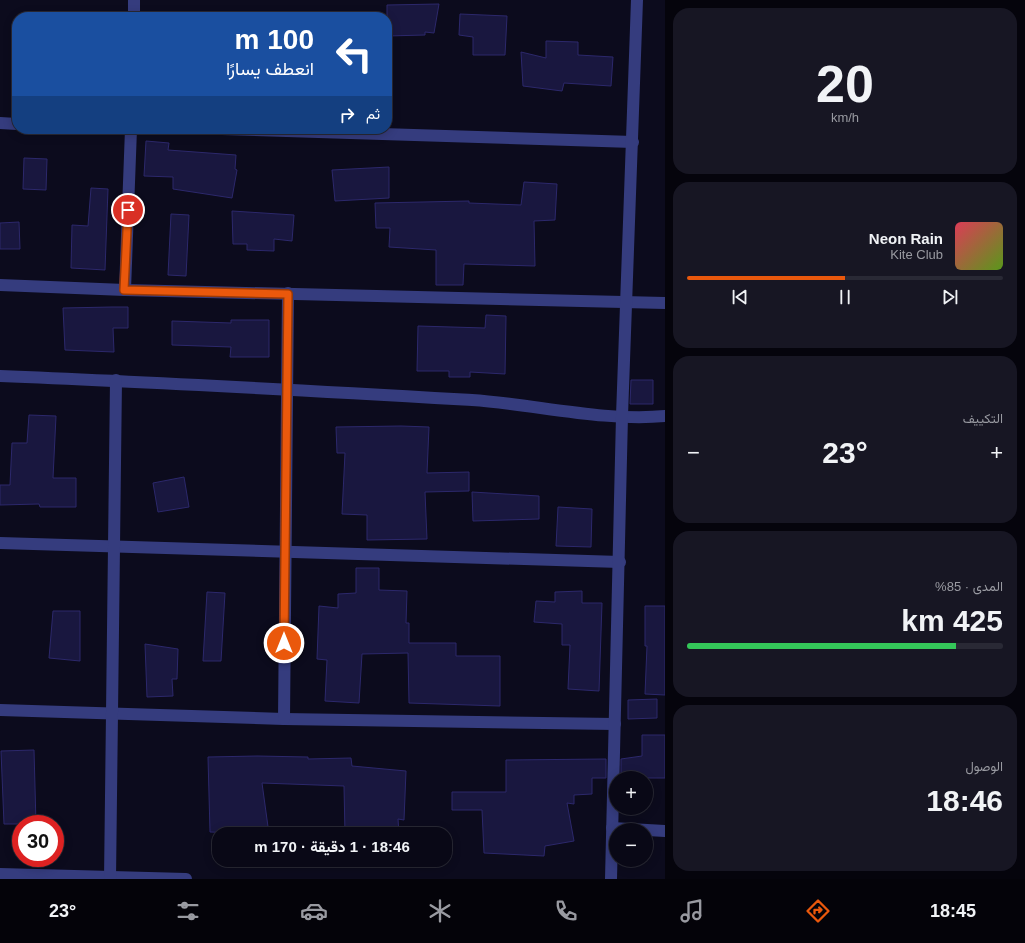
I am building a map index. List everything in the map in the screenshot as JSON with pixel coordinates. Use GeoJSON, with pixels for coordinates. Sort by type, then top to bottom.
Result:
{"type":"FeatureCollection","features":[{"type":"Feature","properties":{"kind":"street"},"geometry":{"type":"LineString","coordinates":[[134,0],[134,12]]}},
{"type":"Feature","properties":{"kind":"street"},"geometry":{"type":"LineString","coordinates":[[612,823],[620,562],[622,416],[633,142],[636,0]]}},
{"type":"Feature","properties":{"kind":"street"},"geometry":{"type":"LineString","coordinates":[[0,123],[12,124]]}},
{"type":"Feature","properties":{"kind":"street"},"geometry":{"type":"LineString","coordinates":[[124,290],[132,134]]}},
{"type":"Feature","properties":{"kind":"street"},"geometry":{"type":"LineString","coordinates":[[380,134],[633,142]]}},
{"type":"Feature","properties":{"kind":"street"},"geometry":{"type":"LineString","coordinates":[[0,285],[124,290],[665,303]]}},
{"type":"Feature","properties":{"kind":"street"},"geometry":{"type":"LineString","coordinates":[[284,719],[284,552],[288,294]]}},
{"type":"Feature","properties":{"kind":"street"},"geometry":{"type":"LineString","coordinates":[[0,376],[116,380],[287,389],[490,402],[622,416],[665,416]]}},
{"type":"Feature","properties":{"kind":"street"},"geometry":{"type":"LineString","coordinates":[[110,878],[116,380]]}},
{"type":"Feature","properties":{"kind":"street"},"geometry":{"type":"LineString","coordinates":[[0,543],[620,562]]}},
{"type":"Feature","properties":{"kind":"street"},"geometry":{"type":"LineString","coordinates":[[0,710],[284,719],[614,724]]}},
{"type":"Feature","properties":{"kind":"street"},"geometry":{"type":"LineString","coordinates":[[653,830],[665,831]]}},
{"type":"Feature","properties":{"kind":"street"},"geometry":{"type":"LineString","coordinates":[[611,867],[611,879]]}},
{"type":"Feature","properties":{"kind":"street"},"geometry":{"type":"LineString","coordinates":[[0,874],[186,879]]}},
{"type":"Feature","properties":{"kind":"building"},"geometry":{"type":"Polygon","coordinates":[[[439,4],[434,33],[425,32],[425,35],[392,36],[392,12],[387,12],[387,5],[439,4]]]}},
{"type":"Feature","properties":{"kind":"building"},"geometry":{"type":"Polygon","coordinates":[[[460,14],[507,16],[505,55],[473,55],[473,37],[459,35],[460,14]]]}},
{"type":"Feature","properties":{"kind":"building"},"geometry":{"type":"Polygon","coordinates":[[[546,41],[578,42],[578,55],[613,57],[611,86],[564,83],[562,91],[523,86],[521,52],[546,58],[546,41]]]}},
{"type":"Feature","properties":{"kind":"building"},"geometry":{"type":"Polygon","coordinates":[[[146,141],[169,143],[168,150],[236,155],[235,169],[237,170],[232,198],[173,189],[173,177],[144,176],[146,141]]]}},
{"type":"Feature","properties":{"kind":"building"},"geometry":{"type":"Polygon","coordinates":[[[24,158],[47,159],[46,190],[23,189],[24,158]]]}},
{"type":"Feature","properties":{"kind":"building"},"geometry":{"type":"Polygon","coordinates":[[[389,167],[389,198],[335,201],[332,170],[389,167]]]}},
{"type":"Feature","properties":{"kind":"building"},"geometry":{"type":"Polygon","coordinates":[[[524,182],[557,184],[555,220],[534,221],[535,266],[464,264],[463,285],[436,285],[436,250],[389,247],[390,228],[376,228],[375,203],[469,201],[469,203],[521,205],[524,182]]]}},
{"type":"Feature","properties":{"kind":"building"},"geometry":{"type":"Polygon","coordinates":[[[91,188],[108,189],[105,270],[71,268],[72,225],[88,226],[91,188]]]}},
{"type":"Feature","properties":{"kind":"building"},"geometry":{"type":"Polygon","coordinates":[[[232,211],[294,215],[292,241],[274,239],[274,251],[247,250],[247,244],[233,244],[232,211]]]}},
{"type":"Feature","properties":{"kind":"building"},"geometry":{"type":"Polygon","coordinates":[[[171,214],[189,215],[186,276],[168,275],[171,214]]]}},
{"type":"Feature","properties":{"kind":"building"},"geometry":{"type":"Polygon","coordinates":[[[19,222],[20,249],[0,249],[0,223],[19,222]]]}},
{"type":"Feature","properties":{"kind":"building"},"geometry":{"type":"Polygon","coordinates":[[[128,307],[128,328],[113,328],[114,352],[65,350],[63,308],[128,307]]]}},
{"type":"Feature","properties":{"kind":"building"},"geometry":{"type":"Polygon","coordinates":[[[486,315],[506,316],[505,374],[470,372],[470,377],[449,377],[449,371],[417,371],[418,326],[485,328],[486,315]]]}},
{"type":"Feature","properties":{"kind":"building"},"geometry":{"type":"Polygon","coordinates":[[[231,320],[269,320],[269,357],[230,357],[231,347],[172,345],[172,321],[231,323],[231,320]]]}},
{"type":"Feature","properties":{"kind":"building"},"geometry":{"type":"Polygon","coordinates":[[[631,380],[653,380],[653,404],[630,404],[631,380]]]}},
{"type":"Feature","properties":{"kind":"building"},"geometry":{"type":"Polygon","coordinates":[[[29,415],[56,416],[53,478],[76,478],[76,507],[40,507],[39,504],[0,505],[0,485],[10,485],[12,443],[27,443],[29,415]]]}},
{"type":"Feature","properties":{"kind":"building"},"geometry":{"type":"Polygon","coordinates":[[[336,427],[429,427],[427,473],[469,472],[469,491],[425,492],[427,539],[367,540],[367,515],[342,514],[345,453],[337,453],[336,427]]]}},
{"type":"Feature","properties":{"kind":"building"},"geometry":{"type":"Polygon","coordinates":[[[184,477],[189,507],[158,512],[153,483],[184,477]]]}},
{"type":"Feature","properties":{"kind":"building"},"geometry":{"type":"Polygon","coordinates":[[[472,492],[539,496],[539,519],[473,521],[472,492]]]}},
{"type":"Feature","properties":{"kind":"building"},"geometry":{"type":"Polygon","coordinates":[[[558,507],[592,509],[591,547],[556,546],[558,507]]]}},
{"type":"Feature","properties":{"kind":"building"},"geometry":{"type":"Polygon","coordinates":[[[356,568],[379,568],[379,590],[407,591],[406,623],[409,623],[409,643],[456,643],[456,656],[500,656],[500,706],[409,703],[408,653],[362,654],[359,703],[325,701],[327,660],[317,659],[319,606],[338,608],[338,594],[356,593],[356,568]]]}},
{"type":"Feature","properties":{"kind":"building"},"geometry":{"type":"Polygon","coordinates":[[[582,591],[582,603],[602,603],[599,691],[568,689],[570,645],[562,645],[562,624],[534,622],[536,601],[555,602],[555,592],[582,591]]]}},
{"type":"Feature","properties":{"kind":"building"},"geometry":{"type":"Polygon","coordinates":[[[207,592],[225,593],[221,661],[203,661],[207,592]]]}},
{"type":"Feature","properties":{"kind":"building"},"geometry":{"type":"Polygon","coordinates":[[[645,606],[665,606],[665,695],[645,694],[647,646],[645,646],[645,606]]]}},
{"type":"Feature","properties":{"kind":"building"},"geometry":{"type":"Polygon","coordinates":[[[53,611],[80,611],[80,661],[49,658],[53,611]]]}},
{"type":"Feature","properties":{"kind":"building"},"geometry":{"type":"Polygon","coordinates":[[[145,644],[178,649],[177,679],[172,679],[173,696],[147,697],[145,644]]]}},
{"type":"Feature","properties":{"kind":"building"},"geometry":{"type":"Polygon","coordinates":[[[657,699],[657,718],[628,719],[628,700],[657,699]]]}},
{"type":"Feature","properties":{"kind":"building"},"geometry":{"type":"Polygon","coordinates":[[[642,735],[665,735],[665,778],[653,778],[653,771],[621,771],[621,759],[642,756],[642,735]]]}},
{"type":"Feature","properties":{"kind":"building"},"geometry":{"type":"Polygon","coordinates":[[[34,750],[36,815],[12,815],[12,824],[4,824],[1,751],[34,750]]]}},
{"type":"Feature","properties":{"kind":"building"},"geometry":{"type":"Polygon","coordinates":[[[257,756],[308,757],[308,759],[351,758],[352,766],[406,771],[404,820],[398,819],[399,827],[345,827],[344,786],[262,783],[268,827],[212,827],[212,832],[210,832],[208,757],[257,756]]]}},
{"type":"Feature","properties":{"kind":"building"},"geometry":{"type":"Polygon","coordinates":[[[606,759],[606,778],[592,778],[592,794],[574,795],[574,804],[567,803],[574,841],[545,846],[544,856],[484,853],[482,810],[452,810],[452,792],[506,792],[506,760],[606,759]]]}},
{"type":"Feature","properties":{"kind":"route"},"geometry":{"type":"LineString","coordinates":[[128,210],[124,290],[288,294],[284,643]]}}]}
